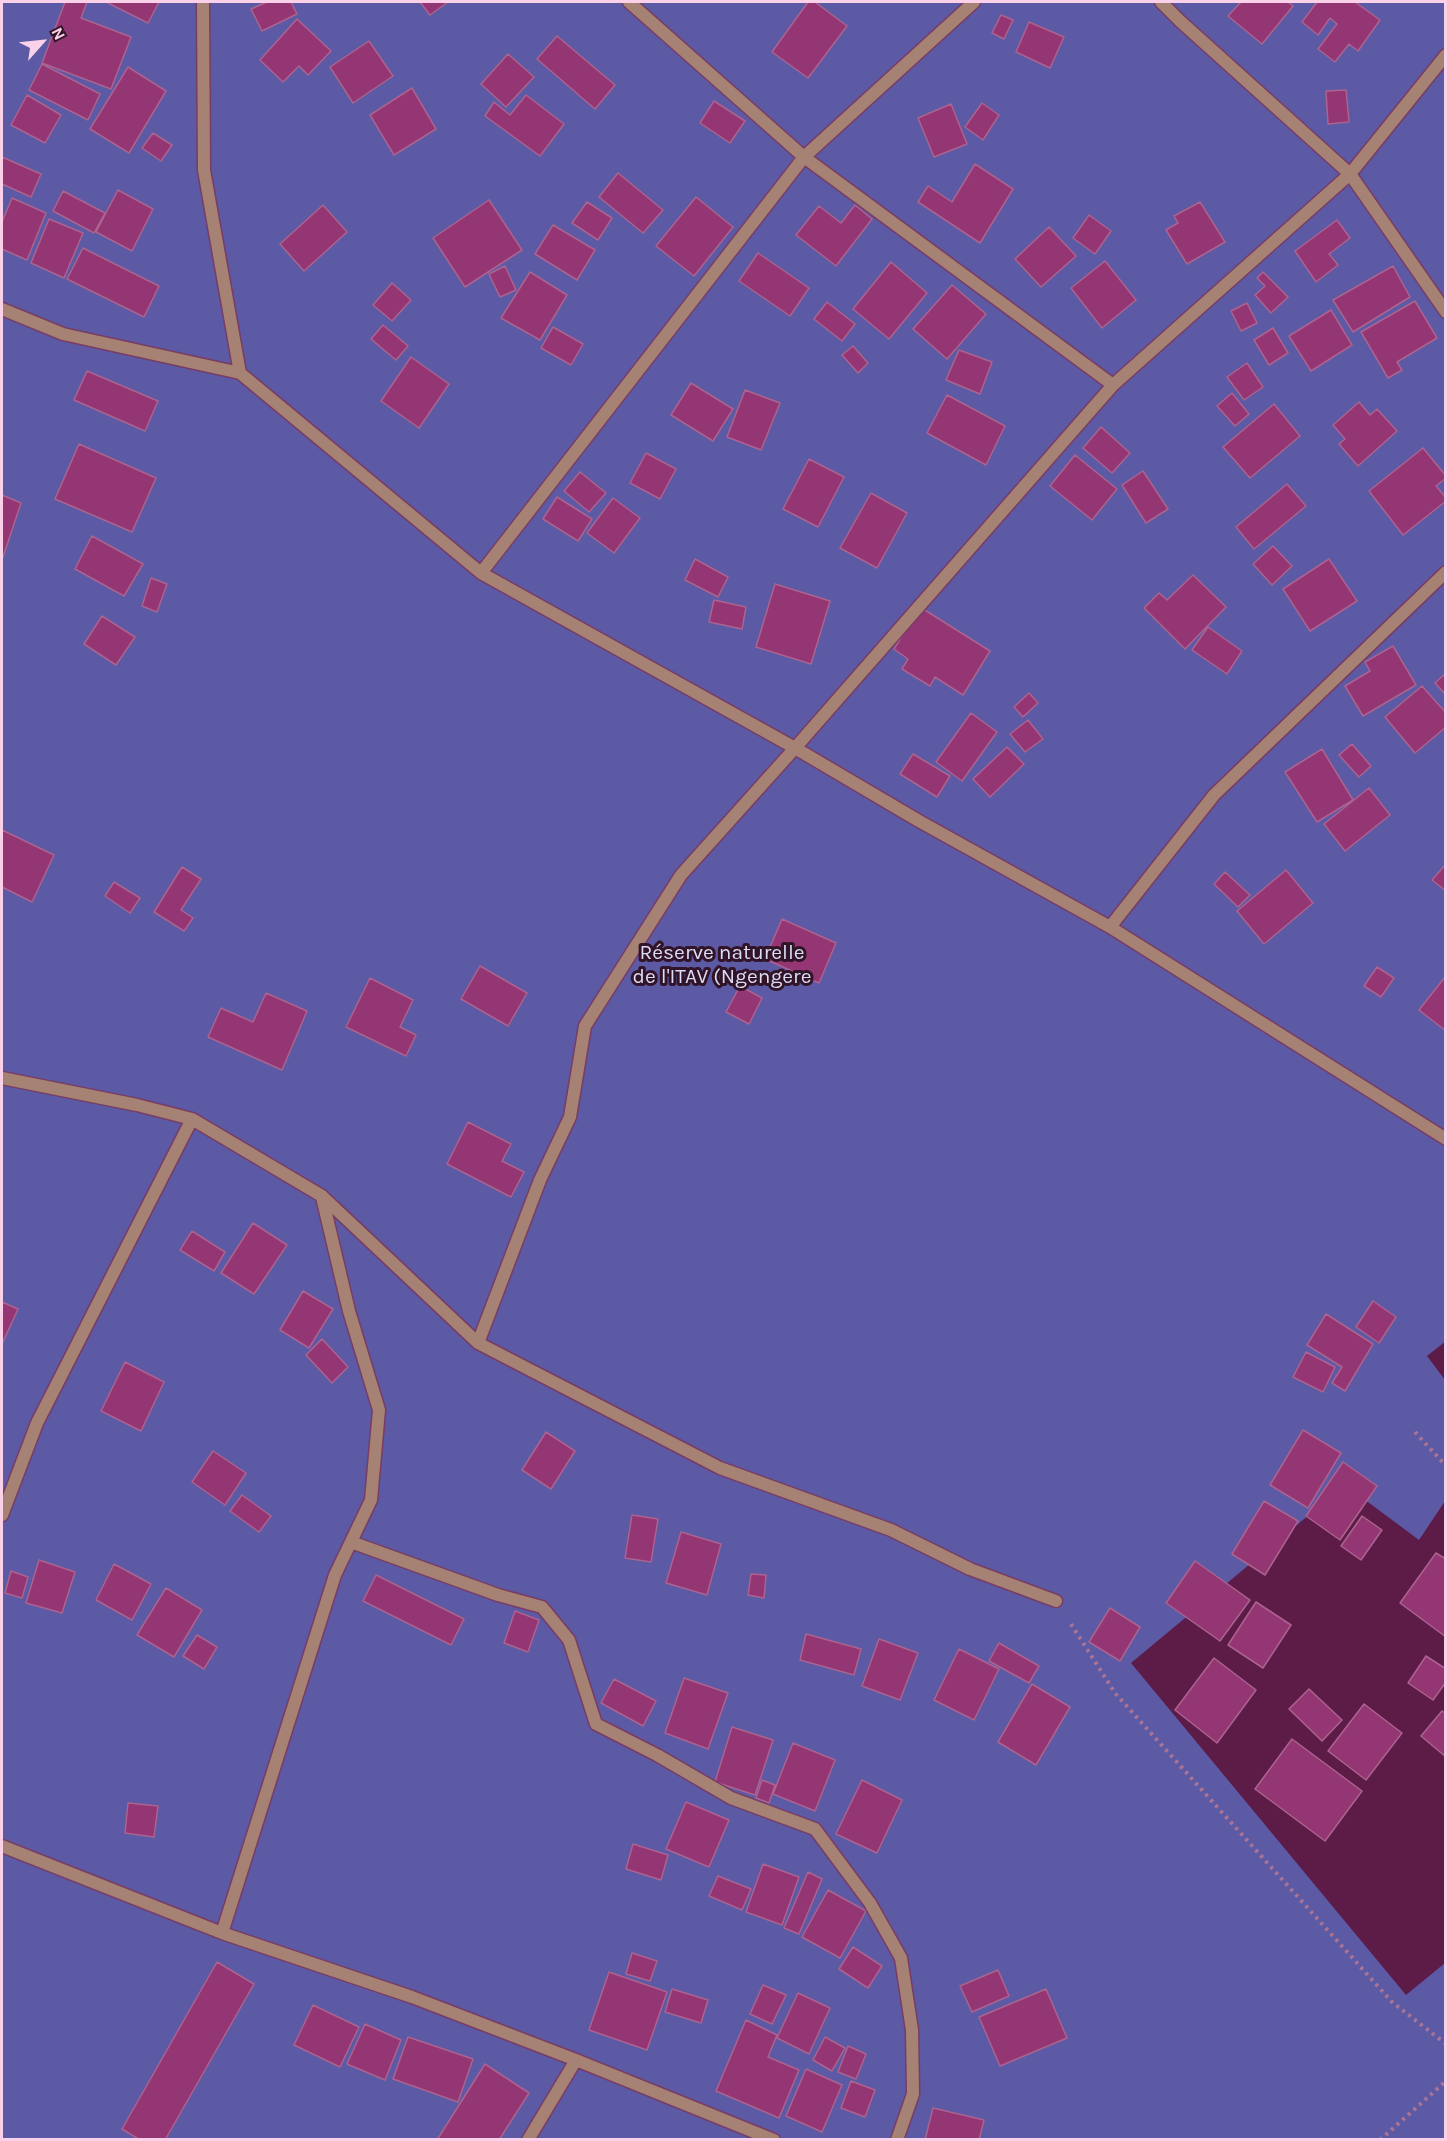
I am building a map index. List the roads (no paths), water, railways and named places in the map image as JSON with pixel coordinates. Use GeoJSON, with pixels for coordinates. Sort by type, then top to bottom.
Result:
{"type":"FeatureCollection","features":[{"type":"Feature","properties":{"kind":"street"},"geometry":{"type":"LineString","coordinates":[[203,2],[204,170],[240,373]]}},
{"type":"Feature","properties":{"kind":"street"},"geometry":{"type":"LineString","coordinates":[[629,2],[804,157],[1113,385]]}},
{"type":"Feature","properties":{"kind":"street"},"geometry":{"type":"LineString","coordinates":[[481,573],[804,157],[974,2]]}},
{"type":"Feature","properties":{"kind":"street"},"geometry":{"type":"LineString","coordinates":[[1161,2],[1350,174],[1446,312]]}},
{"type":"Feature","properties":{"kind":"street"},"geometry":{"type":"LineString","coordinates":[[478,1343],[540,1180],[570,1116],[585,1026],[681,875],[1113,385],[1350,174],[1446,55]]}},
{"type":"Feature","properties":{"kind":"street"},"geometry":{"type":"LineString","coordinates":[[2,309],[63,334],[240,373],[481,573],[1110,927],[1441,1135],[1446,1121]]}},
{"type":"Feature","properties":{"kind":"street"},"geometry":{"type":"LineString","coordinates":[[1110,927],[1214,795],[1446,572]]}},
{"type":"Feature","properties":{"kind":"street"},"geometry":{"type":"LineString","coordinates":[[2,1078],[137,1105],[192,1119],[322,1196],[478,1343],[720,1468],[891,1530],[970,1569],[1056,1601]]}},
{"type":"Feature","properties":{"kind":"street"},"geometry":{"type":"LineString","coordinates":[[2,1515],[37,1423],[192,1119]]}},
{"type":"Feature","properties":{"kind":"street"},"geometry":{"type":"LineString","coordinates":[[222,1933],[335,1575],[371,1500],[379,1410],[349,1311],[322,1196]]}},
{"type":"Feature","properties":{"kind":"street"},"geometry":{"type":"LineString","coordinates":[[351,1542],[498,1594],[542,1607],[569,1640],[596,1724],[657,1755],[731,1798],[815,1829],[870,1903],[901,1958],[912,2030],[913,2094],[897,2139]]}},
{"type":"Feature","properties":{"kind":"street"},"geometry":{"type":"LineString","coordinates":[[2,1846],[222,1933],[412,1997],[774,2139]]}},
{"type":"Feature","properties":{"kind":"street"},"geometry":{"type":"LineString","coordinates":[[528,2139],[576,2060]]}},
{"type":"Feature","properties":{"kind":"park label","name":"Réserve naturelle de l'ITAV (Ngengere"},"geometry":{"type":"Point","coordinates":[722,965]}}]}
